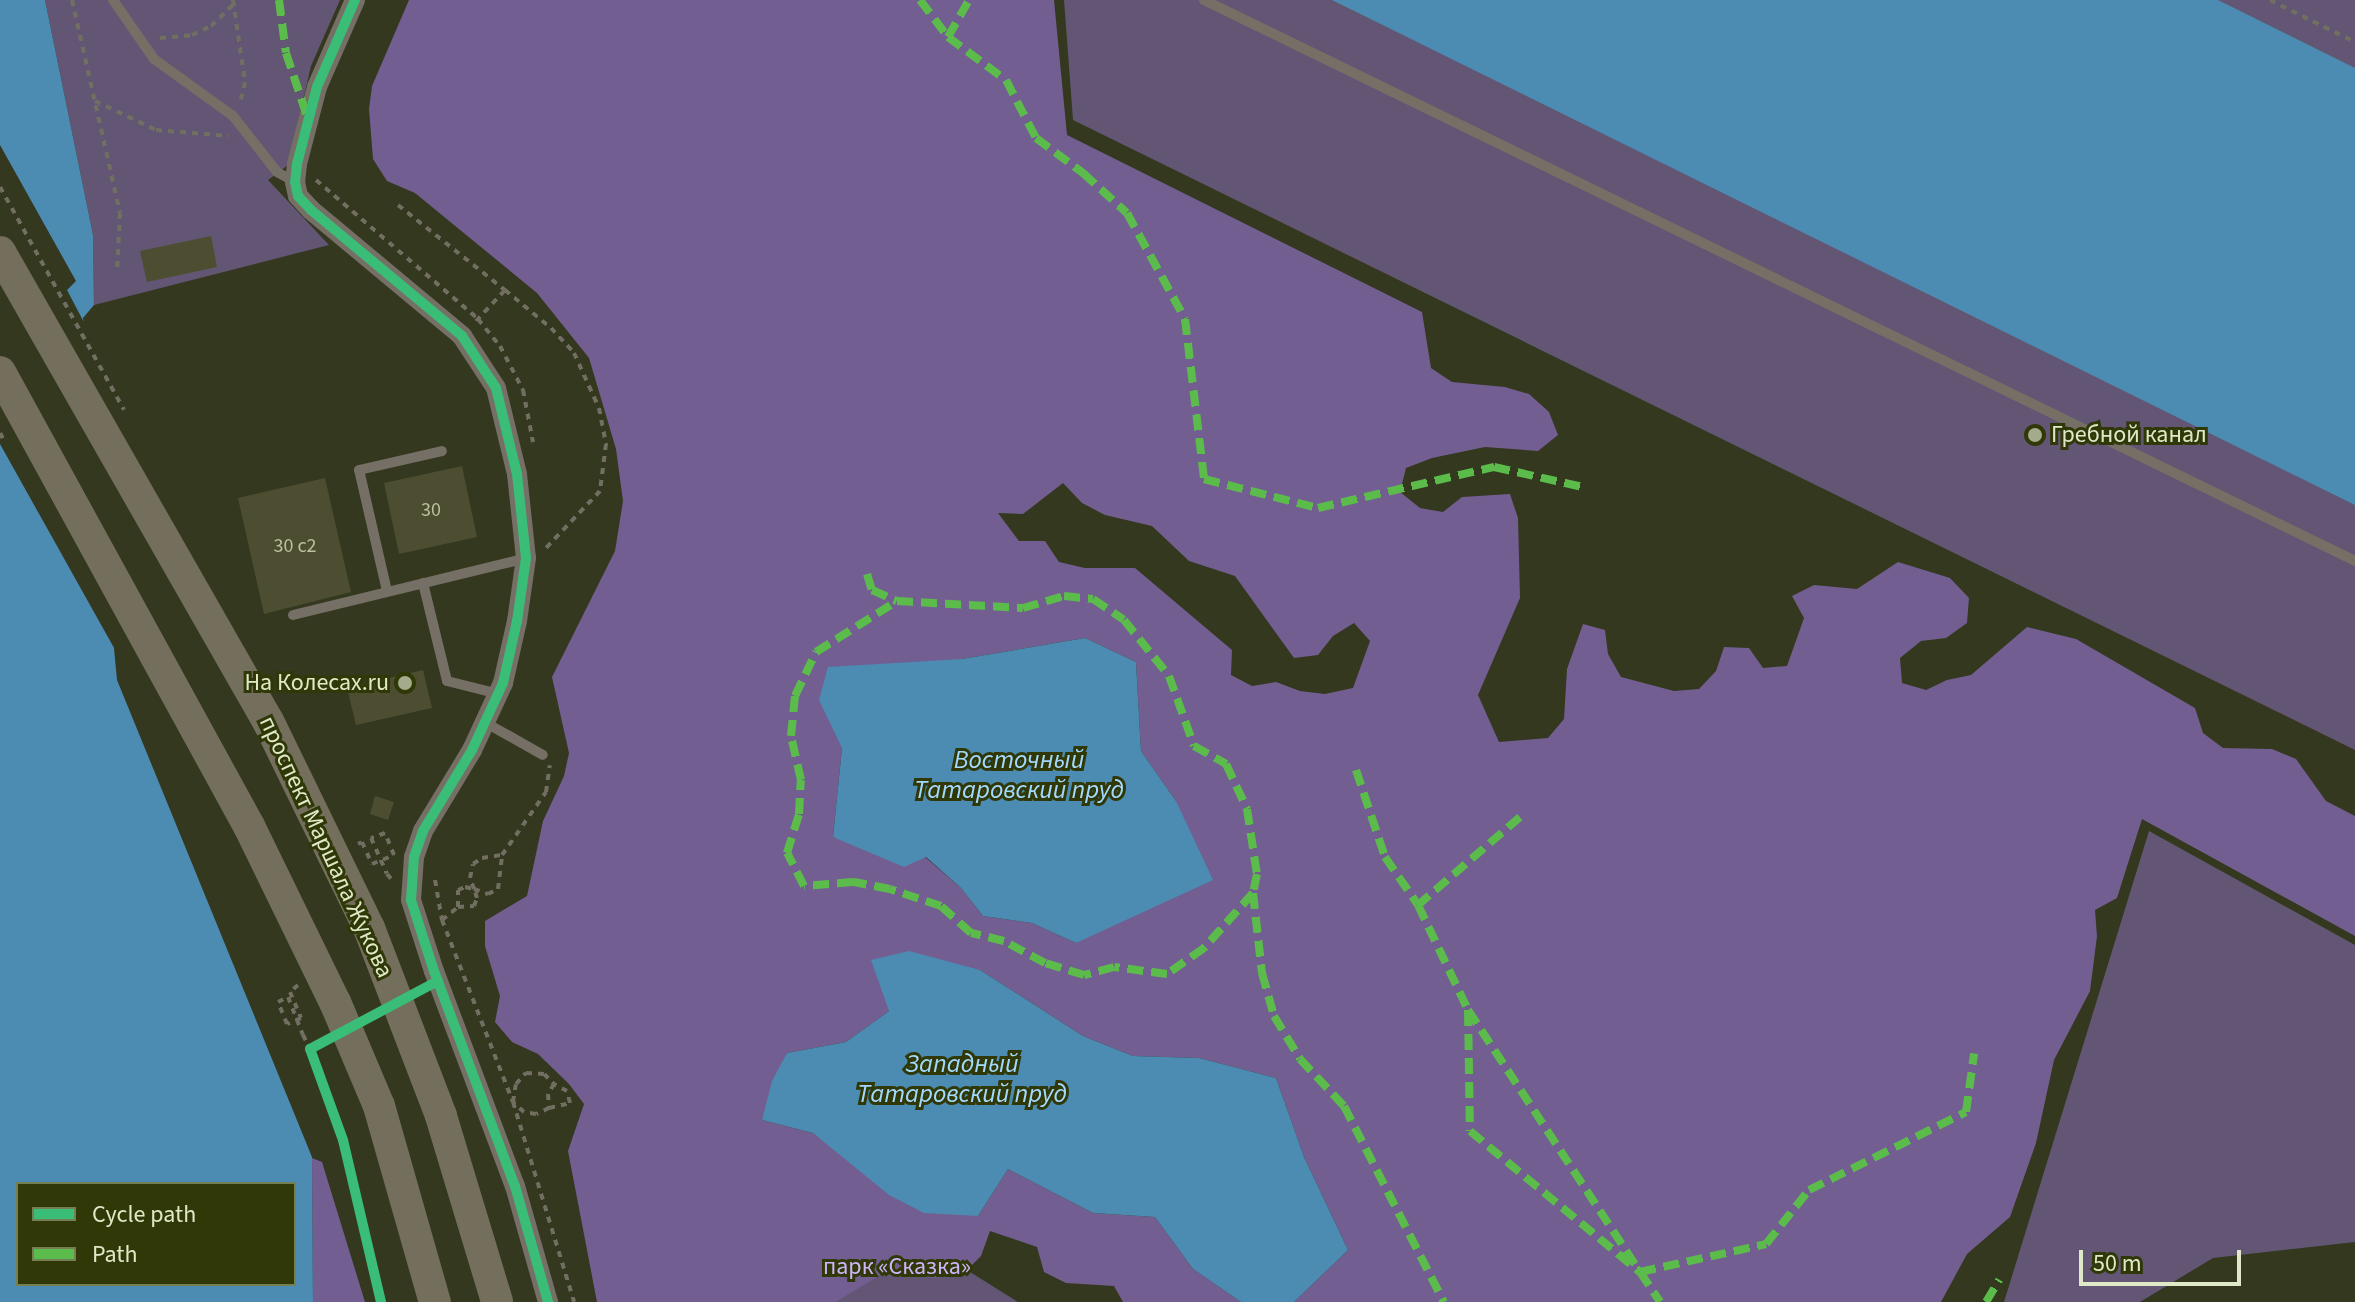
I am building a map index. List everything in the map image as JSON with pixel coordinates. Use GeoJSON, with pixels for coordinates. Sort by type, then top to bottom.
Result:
{"type":"FeatureCollection","features":[{"type":"Feature","properties":{"kind":"main road","name":"проспект Маршала Жукова"},"geometry":{"type":"LineString","coordinates":[[0,252],[269,723],[369,928],[441,1116],[497,1302]]}},
{"type":"Feature","properties":{"kind":"main road"},"geometry":{"type":"LineString","coordinates":[[0,372],[249,826],[335,1002],[379,1106],[435,1302]]}},
{"type":"Feature","properties":{"kind":"street"},"geometry":{"type":"LineString","coordinates":[[355,0],[317,87],[295,182],[298,196],[462,336],[491,379],[505,416],[535,554],[499,694],[486,723],[423,831],[414,857],[411,900],[434,971],[515,1186],[548,1302]]}},
{"type":"Feature","properties":{"kind":"lane"},"geometry":{"type":"LineString","coordinates":[[113,0],[154,59],[233,116],[277,172],[295,182]]}},
{"type":"Feature","properties":{"kind":"lane"},"geometry":{"type":"LineString","coordinates":[[1204,0],[2355,561]]}},
{"type":"Feature","properties":{"kind":"lane"},"geometry":{"type":"LineString","coordinates":[[387,591],[359,470],[442,451]]}},
{"type":"Feature","properties":{"kind":"lane"},"geometry":{"type":"LineString","coordinates":[[293,615],[535,554]]}},
{"type":"Feature","properties":{"kind":"lane"},"geometry":{"type":"LineString","coordinates":[[423,583],[447,681],[499,694]]}},
{"type":"Feature","properties":{"kind":"lane"},"geometry":{"type":"LineString","coordinates":[[486,723],[543,755]]}},
{"type":"Feature","properties":{"kind":"path"},"geometry":{"type":"LineString","coordinates":[[72,0],[120,213],[117,272]]}},
{"type":"Feature","properties":{"kind":"path"},"geometry":{"type":"LineString","coordinates":[[2270,0],[2355,42]]}},
{"type":"Feature","properties":{"kind":"path"},"geometry":{"type":"LineString","coordinates":[[131,30],[165,39],[192,35],[211,26],[234,2]]}},
{"type":"Feature","properties":{"kind":"path"},"geometry":{"type":"LineString","coordinates":[[233,116],[243,99],[245,82],[234,2]]}},
{"type":"Feature","properties":{"kind":"path"},"geometry":{"type":"LineString","coordinates":[[95,101],[156,130],[247,137]]}},
{"type":"Feature","properties":{"kind":"path"},"geometry":{"type":"LineString","coordinates":[[398,205],[551,328],[574,353],[589,380],[604,430],[604,472],[600,491],[535,554]]}},
{"type":"Feature","properties":{"kind":"path"},"geometry":{"type":"LineString","coordinates":[[462,336],[505,290]]}},
{"type":"Feature","properties":{"kind":"path"},"geometry":{"type":"LineString","coordinates":[[458,907],[458,890],[474,889],[488,894],[498,889],[502,855],[546,792],[551,776],[550,763],[543,755]]}},
{"type":"Feature","properties":{"kind":"path"},"geometry":{"type":"LineString","coordinates":[[362,842],[372,864],[383,859],[394,855],[385,833],[371,838],[376,850],[381,862],[387,874]]}},
{"type":"Feature","properties":{"kind":"path"},"geometry":{"type":"LineString","coordinates":[[442,920],[458,907],[474,906],[477,898],[470,878],[473,864],[482,858],[502,855]]}},
{"type":"Feature","properties":{"kind":"path"},"geometry":{"type":"LineString","coordinates":[[290,992],[301,1018],[287,1024],[278,1002],[288,997],[293,1009],[298,1022],[303,1035],[310,1049]]}},
{"type":"Feature","properties":{"kind":"path"},"geometry":{"type":"LineString","coordinates":[[526,1073],[544,1074],[567,1091],[570,1103],[549,1108],[536,1114],[524,1112],[513,1102],[516,1084],[526,1073]]}},
{"type":"Feature","properties":{"kind":"path"},"geometry":{"type":"LineString","coordinates":[[549,1108],[548,1094],[554,1084]]}},
{"type":"Feature","properties":{"kind":"green space"},"geometry":{"type":"Polygon","coordinates":[[[45,0],[340,0],[311,66],[288,165],[268,180],[329,245],[94,305],[93,235],[45,0]]]}},
{"type":"Feature","properties":{"kind":"green space"},"geometry":{"type":"Polygon","coordinates":[[[409,0],[1054,0],[1067,135],[1422,312],[1431,368],[1452,382],[1505,387],[1529,394],[1549,412],[1558,435],[1538,451],[1485,447],[1432,458],[1406,468],[1400,492],[1420,508],[1443,512],[1462,497],[1510,494],[1518,518],[1520,598],[1478,695],[1499,742],[1548,738],[1564,719],[1567,669],[1583,624],[1605,630],[1608,654],[1621,677],[1674,691],[1699,689],[1716,671],[1724,647],[1749,648],[1763,668],[1787,666],[1804,618],[1792,596],[1814,585],[1857,589],[1898,562],[1950,578],[1969,598],[1967,623],[1946,638],[1921,641],[1900,658],[1902,683],[1926,690],[1947,680],[1971,675],[2027,627],[2076,639],[2195,708],[2203,733],[2223,748],[2272,749],[2296,759],[2326,801],[2355,816],[2355,936],[2142,819],[2117,898],[2095,910],[2097,936],[2090,991],[2054,1060],[2036,1143],[2010,1217],[1967,1254],[1941,1302],[1294,1302],[1348,1250],[1304,1157],[1276,1078],[1199,1058],[1133,1056],[1083,1036],[980,970],[889,1011],[846,1042],[787,1053],[762,1120],[813,1133],[849,1160],[978,1216],[1008,1169],[1093,1213],[1155,1217],[1193,1269],[1241,1302],[1123,1302],[1114,1286],[1066,1283],[1044,1272],[1037,1247],[990,1231],[981,1256],[963,1274],[936,1278],[885,1272],[836,1302],[597,1302],[568,1151],[584,1104],[569,1084],[538,1054],[512,1042],[495,1022],[500,996],[485,946],[485,921],[527,896],[543,821],[564,776],[569,753],[552,677],[615,551],[623,501],[616,449],[589,358],[537,293],[415,193],[387,181],[373,159],[369,109],[372,86],[409,0]],[[1063,483],[1023,514],[998,513],[1019,541],[1045,541],[1059,562],[1085,568],[1135,568],[1232,650],[1231,675],[1252,686],[1276,682],[1300,691],[1325,694],[1353,688],[1370,641],[1354,623],[1333,636],[1318,655],[1294,658],[1235,576],[1189,561],[1152,526],[1105,515],[1082,503],[1063,483]],[[1085,638],[962,659],[842,748],[833,837],[925,857],[961,888],[983,916],[1032,923],[1076,943],[1176,801],[1141,751],[1136,662],[1085,638]]]}},
{"type":"Feature","properties":{"kind":"green space","name":"Гребной канал"},"geometry":{"type":"Polygon","coordinates":[[[1064,0],[2355,0],[2355,750],[1073,120],[1064,0]]]}},
{"type":"Feature","properties":{"kind":"green space"},"geometry":{"type":"Polygon","coordinates":[[[2149,831],[2355,945],[2355,1242],[2213,1258],[2140,1302],[2004,1302],[2149,831]]]}},
{"type":"Feature","properties":{"kind":"green space"},"geometry":{"type":"Polygon","coordinates":[[[312,1158],[322,1162],[365,1302],[313,1302],[312,1158]]]}},
{"type":"Feature","properties":{"kind":"green space","name":"парк «Сказка»"},"geometry":{"type":"Polygon","coordinates":[[[884,1218],[1018,1302],[836,1302],[884,1218]]]}},
{"type":"Feature","properties":{"kind":"water"},"geometry":{"type":"Polygon","coordinates":[[[0,0],[45,0],[93,235],[94,305],[83,318],[117,680],[312,1157],[313,1302],[0,1302],[0,0]]]}},
{"type":"Feature","properties":{"kind":"water","name":"Гребной канал"},"geometry":{"type":"Polygon","coordinates":[[[1332,0],[2218,0],[2355,68],[2355,505],[1332,0]]]}},
{"type":"Feature","properties":{"kind":"water","name":"Восточный Татаровский пруд"},"geometry":{"type":"Polygon","coordinates":[[[1085,638],[1136,662],[1141,751],[1176,801],[1213,880],[1076,943],[1032,923],[983,916],[961,888],[926,857],[904,867],[833,837],[842,748],[819,700],[828,667],[962,659],[1085,638]]]}},
{"type":"Feature","properties":{"kind":"water","name":"Западный Татаровский пруд"},"geometry":{"type":"Polygon","coordinates":[[[909,951],[980,970],[1083,1036],[1133,1056],[1199,1058],[1276,1078],[1304,1157],[1348,1250],[1294,1302],[1241,1302],[1193,1269],[1155,1217],[1093,1213],[1008,1169],[978,1216],[924,1213],[889,1195],[813,1133],[762,1120],[772,1081],[787,1053],[846,1042],[889,1011],[871,960],[909,951]]]}},
{"type":"Feature","properties":{"kind":"pier"},"geometry":{"type":"Polygon","coordinates":[[[0,145],[76,281],[67,290],[88,330],[118,655],[0,444],[0,145]]]}},
{"type":"Feature","properties":{"kind":"building"},"geometry":{"type":"Polygon","coordinates":[[[211,236],[217,267],[147,282],[140,251],[211,236]]]}},
{"type":"Feature","properties":{"kind":"building"},"geometry":{"type":"Polygon","coordinates":[[[462,466],[477,537],[399,554],[384,483],[462,466]]]}},
{"type":"Feature","properties":{"kind":"building"},"geometry":{"type":"Polygon","coordinates":[[[325,478],[351,592],[264,614],[238,498],[325,478]]]}},
{"type":"Feature","properties":{"kind":"building"},"geometry":{"type":"Polygon","coordinates":[[[423,670],[432,708],[356,725],[347,688],[423,670]]]}},
{"type":"Feature","properties":{"kind":"building"},"geometry":{"type":"Polygon","coordinates":[[[375,796],[394,802],[388,820],[370,814],[375,796]]]}},
{"type":"Feature","properties":{"kind":"marked path"},"geometry":{"type":"LineString","coordinates":[[279,0],[286,53],[307,116]]}},
{"type":"Feature","properties":{"kind":"marked path"},"geometry":{"type":"LineString","coordinates":[[920,0],[948,37],[1006,80],[1036,138],[1083,173],[1127,213],[1185,319],[1204,479],[1318,508],[1494,467],[1583,487]]}},
{"type":"Feature","properties":{"kind":"marked path"},"geometry":{"type":"LineString","coordinates":[[948,37],[969,0]]}},
{"type":"Feature","properties":{"kind":"marked path"},"geometry":{"type":"LineString","coordinates":[[867,574],[872,590],[897,601],[1023,608],[1064,596],[1093,599],[1124,620],[1169,676],[1194,746],[1226,764],[1247,809],[1257,874],[1253,893],[1204,948],[1167,974],[1114,967],[1084,975],[1045,963],[1004,941],[971,933],[941,906],[890,889],[853,882],[804,886],[787,853],[799,814],[801,780],[791,736],[795,696],[816,652],[897,601]]}},
{"type":"Feature","properties":{"kind":"marked path"},"geometry":{"type":"LineString","coordinates":[[1356,770],[1385,857],[1418,905]]}},
{"type":"Feature","properties":{"kind":"marked path"},"geometry":{"type":"LineString","coordinates":[[1520,817],[1418,905],[1468,1010],[1470,1131],[1640,1272],[1660,1302]]}},
{"type":"Feature","properties":{"kind":"marked path"},"geometry":{"type":"LineString","coordinates":[[1253,893],[1262,973],[1274,1016],[1300,1059],[1344,1106],[1444,1302]]}},
{"type":"Feature","properties":{"kind":"marked path"},"geometry":{"type":"LineString","coordinates":[[1468,1010],[1640,1272],[1766,1244],[1809,1190],[1966,1112],[1974,1054]]}},
{"type":"Feature","properties":{"kind":"marked path"},"geometry":{"type":"LineString","coordinates":[[1986,1302],[1999,1280]]}},
{"type":"Feature","properties":{"kind":"cycle path"},"geometry":{"type":"LineString","coordinates":[[355,0],[317,87],[297,164],[295,182],[298,196],[462,336],[496,388],[517,474],[526,558],[517,621],[503,683],[472,750],[423,831],[414,857],[411,900],[434,971],[515,1186],[548,1302]]}},
{"type":"Feature","properties":{"kind":"cycle path"},"geometry":{"type":"LineString","coordinates":[[381,1302],[343,1140],[310,1049],[438,981]]}},
{"type":"Feature","properties":{"kind":"place","name":"Гребной канал"},"geometry":{"type":"Point","coordinates":[2035,435]}},
{"type":"Feature","properties":{"kind":"place","name":"На Колесах.ru"},"geometry":{"type":"Point","coordinates":[405,683]}}]}
